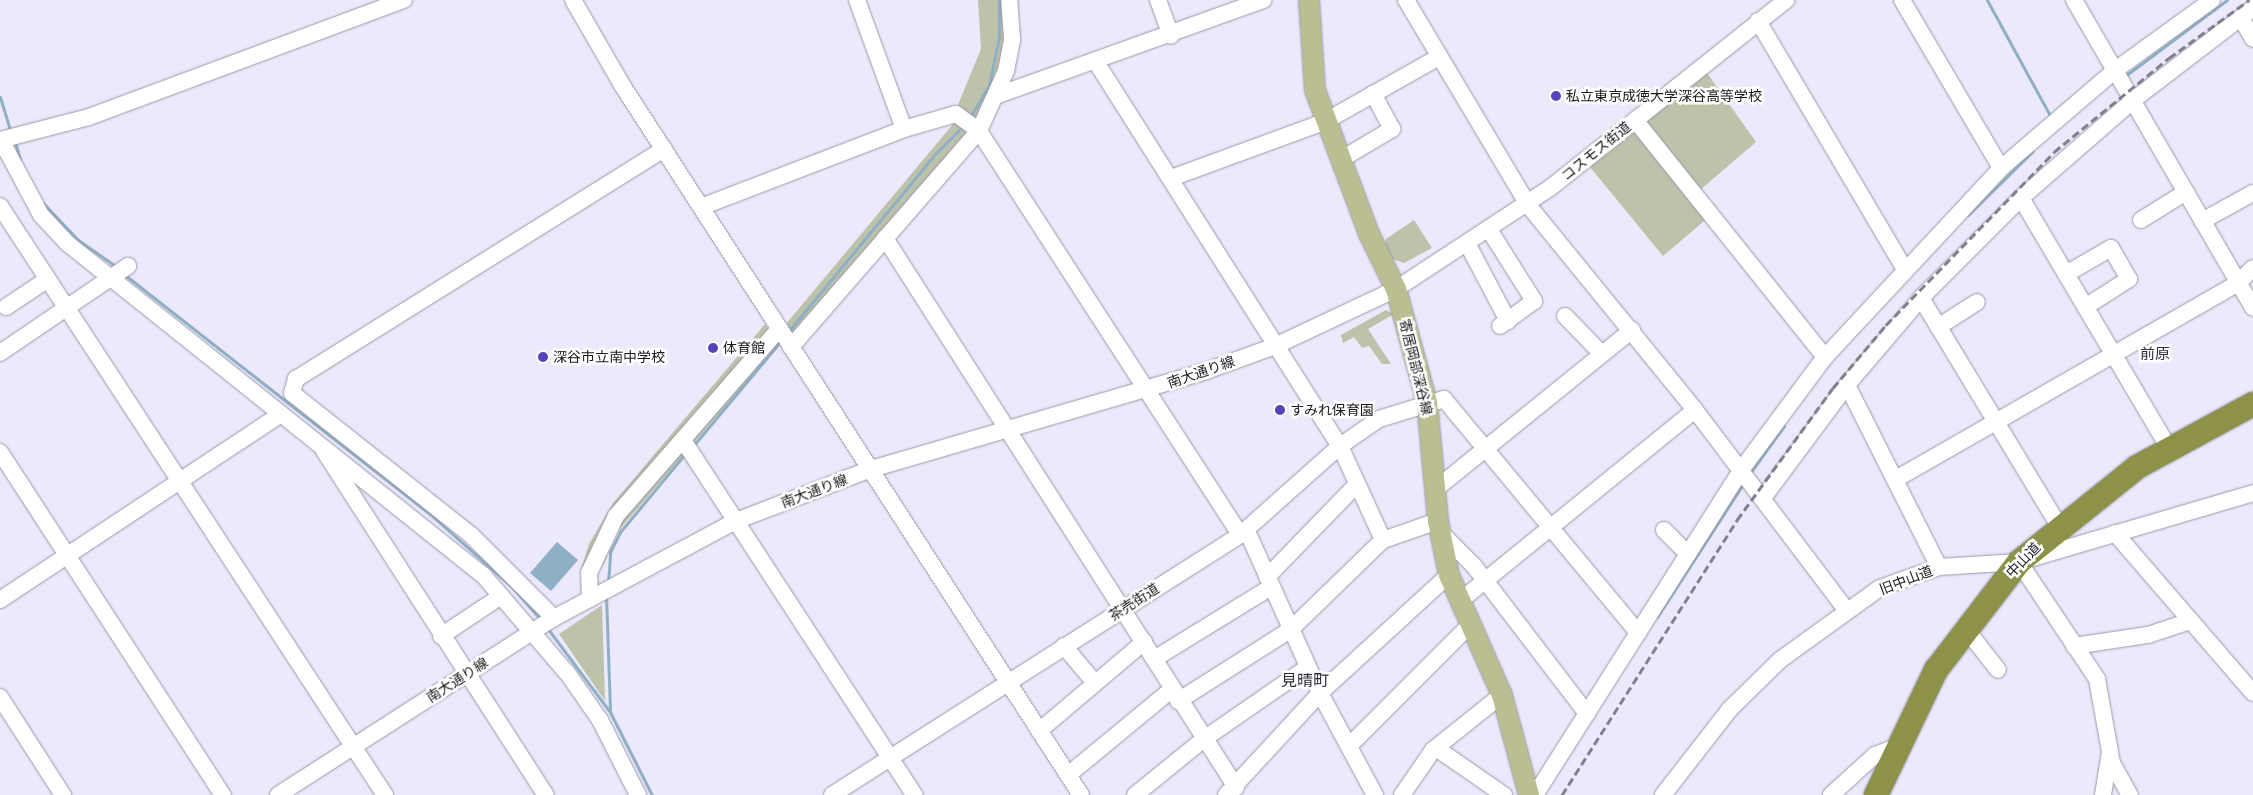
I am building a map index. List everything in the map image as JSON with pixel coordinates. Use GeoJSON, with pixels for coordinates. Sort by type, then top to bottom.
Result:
{"type":"FeatureCollection","features":[{"type":"Feature","properties":{"kind":"highway","name":"中山道"},"geometry":{"type":"LineString","coordinates":[[1876,795],[1896,747],[1936,670],[1965,628],[2018,562],[2058,526],[2169,448],[2253,404]]}},
{"type":"Feature","properties":{"kind":"main road","name":"寄居岡部深谷線"},"geometry":{"type":"LineString","coordinates":[[1309,0],[1315,90],[1324,122],[1396,289],[1428,402],[1439,527],[1449,575],[1502,695],[1530,795]]}},
{"type":"Feature","properties":{"kind":"street"},"geometry":{"type":"LineString","coordinates":[[402,0],[89,117],[1,140],[40,215],[120,271],[281,414],[328,438],[471,535],[554,618]]}},
{"type":"Feature","properties":{"kind":"street"},"geometry":{"type":"LineString","coordinates":[[573,0],[581,20],[780,328],[868,470],[1081,795]]}},
{"type":"Feature","properties":{"kind":"street"},"geometry":{"type":"LineString","coordinates":[[857,0],[904,128]]}},
{"type":"Feature","properties":{"kind":"street"},"geometry":{"type":"LineString","coordinates":[[791,347],[976,129],[998,95],[1012,39],[1008,0]]}},
{"type":"Feature","properties":{"kind":"street"},"geometry":{"type":"LineString","coordinates":[[1158,0],[1171,36]]}},
{"type":"Feature","properties":{"kind":"street"},"geometry":{"type":"LineString","coordinates":[[998,95],[1171,36],[1264,0]]}},
{"type":"Feature","properties":{"kind":"street"},"geometry":{"type":"LineString","coordinates":[[1406,0],[1438,57],[1528,205],[1696,410],[1846,610]]}},
{"type":"Feature","properties":{"kind":"street","name":"コスモス街道"},"geometry":{"type":"LineString","coordinates":[[1396,289],[1490,231],[1528,205],[1786,0]]}},
{"type":"Feature","properties":{"kind":"street"},"geometry":{"type":"LineString","coordinates":[[1902,0],[2000,168]]}},
{"type":"Feature","properties":{"kind":"street"},"geometry":{"type":"LineString","coordinates":[[2074,0],[2253,308]]}},
{"type":"Feature","properties":{"kind":"street"},"geometry":{"type":"LineString","coordinates":[[1535,795],[1742,470],[1826,357],[1904,268],[2000,168],[2114,71],[2212,0]]}},
{"type":"Feature","properties":{"kind":"street"},"geometry":{"type":"LineString","coordinates":[[1763,498],[1847,385],[1921,298],[2021,198],[2132,101],[2247,13],[2253,39]]}},
{"type":"Feature","properties":{"kind":"street"},"geometry":{"type":"LineString","coordinates":[[1758,21],[1904,268]]}},
{"type":"Feature","properties":{"kind":"street"},"geometry":{"type":"LineString","coordinates":[[1171,178],[1324,122],[1438,57]]}},
{"type":"Feature","properties":{"kind":"street"},"geometry":{"type":"LineString","coordinates":[[1096,62],[1340,446],[1356,485],[1383,540]]}},
{"type":"Feature","properties":{"kind":"street"},"geometry":{"type":"LineString","coordinates":[[1340,160],[1392,129],[1374,94]]}},
{"type":"Feature","properties":{"kind":"street"},"geometry":{"type":"LineString","coordinates":[[701,207],[904,128],[956,114],[976,129],[1145,392],[1243,532],[1269,582],[1320,694],[1376,795]]}},
{"type":"Feature","properties":{"kind":"street"},"geometry":{"type":"LineString","coordinates":[[1635,120],[1826,357]]}},
{"type":"Feature","properties":{"kind":"street"},"geometry":{"type":"LineString","coordinates":[[546,795],[441,636],[328,438],[292,393],[296,379],[664,148]]}},
{"type":"Feature","properties":{"kind":"street"},"geometry":{"type":"LineString","coordinates":[[2141,220],[2186,192]]}},
{"type":"Feature","properties":{"kind":"street"},"geometry":{"type":"LineString","coordinates":[[2202,221],[2253,193]]}},
{"type":"Feature","properties":{"kind":"street"},"geometry":{"type":"LineString","coordinates":[[2021,198],[2169,448]]}},
{"type":"Feature","properties":{"kind":"street"},"geometry":{"type":"LineString","coordinates":[[0,206],[385,795]]}},
{"type":"Feature","properties":{"kind":"street"},"geometry":{"type":"LineString","coordinates":[[1468,245],[1504,324],[1534,301],[1490,231]]}},
{"type":"Feature","properties":{"kind":"street"},"geometry":{"type":"LineString","coordinates":[[885,238],[1124,607],[1174,696],[1204,740],[1231,791],[1320,694],[1449,575]]}},
{"type":"Feature","properties":{"kind":"street"},"geometry":{"type":"LineString","coordinates":[[2066,274],[2111,248],[2129,279],[2085,307]]}},
{"type":"Feature","properties":{"kind":"street"},"geometry":{"type":"LineString","coordinates":[[1896,479],[2112,353],[2238,283],[2253,268]]}},
{"type":"Feature","properties":{"kind":"street"},"geometry":{"type":"LineString","coordinates":[[0,352],[120,271]]}},
{"type":"Feature","properties":{"kind":"street"},"geometry":{"type":"LineString","coordinates":[[6,307],[48,279]]}},
{"type":"Feature","properties":{"kind":"street","name":"南大通り線"},"geometry":{"type":"LineString","coordinates":[[278,795],[554,618],[736,520],[868,470],[1008,429],[1145,392],[1275,346],[1396,289]]}},
{"type":"Feature","properties":{"kind":"street"},"geometry":{"type":"LineString","coordinates":[[1921,298],[2058,526]]}},
{"type":"Feature","properties":{"kind":"street"},"geometry":{"type":"LineString","coordinates":[[1938,327],[1977,302]]}},
{"type":"Feature","properties":{"kind":"street"},"geometry":{"type":"LineString","coordinates":[[1565,316],[1602,354]]}},
{"type":"Feature","properties":{"kind":"street"},"geometry":{"type":"LineString","coordinates":[[590,599],[589,573],[616,516],[780,328]]}},
{"type":"Feature","properties":{"kind":"street"},"geometry":{"type":"LineString","coordinates":[[1437,488],[1484,447],[1632,330]]}},
{"type":"Feature","properties":{"kind":"street"},"geometry":{"type":"LineString","coordinates":[[1847,385],[1896,479],[1939,568]]}},
{"type":"Feature","properties":{"kind":"street"},"geometry":{"type":"LineString","coordinates":[[1428,402],[1444,399],[1638,633]]}},
{"type":"Feature","properties":{"kind":"street","name":"茶売街道"},"geometry":{"type":"LineString","coordinates":[[832,795],[1243,532],[1340,446],[1389,414],[1428,402]]}},
{"type":"Feature","properties":{"kind":"street"},"geometry":{"type":"LineString","coordinates":[[1460,601],[1696,410]]}},
{"type":"Feature","properties":{"kind":"street"},"geometry":{"type":"LineString","coordinates":[[0,600],[281,414]]}},
{"type":"Feature","properties":{"kind":"street"},"geometry":{"type":"LineString","coordinates":[[328,438],[501,596],[532,632],[600,720],[638,795]]}},
{"type":"Feature","properties":{"kind":"street"},"geometry":{"type":"LineString","coordinates":[[683,440],[914,795]]}},
{"type":"Feature","properties":{"kind":"street"},"geometry":{"type":"LineString","coordinates":[[0,452],[223,795]]}},
{"type":"Feature","properties":{"kind":"street"},"geometry":{"type":"LineString","coordinates":[[1154,660],[1269,582],[1356,485]]}},
{"type":"Feature","properties":{"kind":"street","name":"旧中山道"},"geometry":{"type":"LineString","coordinates":[[1663,795],[1730,709],[1780,660],[1846,610],[1880,588],[1939,568],[2018,562],[2115,533],[2251,499]]}},
{"type":"Feature","properties":{"kind":"street"},"geometry":{"type":"LineString","coordinates":[[1068,775],[1174,696],[1290,630],[1383,540],[1439,527],[1485,581],[1587,714]]}},
{"type":"Feature","properties":{"kind":"street"},"geometry":{"type":"LineString","coordinates":[[1664,530],[1688,554]]}},
{"type":"Feature","properties":{"kind":"street"},"geometry":{"type":"LineString","coordinates":[[2115,533],[2253,693]]}},
{"type":"Feature","properties":{"kind":"street"},"geometry":{"type":"LineString","coordinates":[[456,553],[471,535]]}},
{"type":"Feature","properties":{"kind":"street"},"geometry":{"type":"LineString","coordinates":[[2018,562],[2097,679],[2110,752],[2130,795]]}},
{"type":"Feature","properties":{"kind":"street"},"geometry":{"type":"LineString","coordinates":[[441,636],[501,596]]}},
{"type":"Feature","properties":{"kind":"street"},"geometry":{"type":"LineString","coordinates":[[2074,646],[2148,635],[2190,621]]}},
{"type":"Feature","properties":{"kind":"street"},"geometry":{"type":"LineString","coordinates":[[1349,746],[1471,624]]}},
{"type":"Feature","properties":{"kind":"street"},"geometry":{"type":"LineString","coordinates":[[1965,628],[1998,670]]}},
{"type":"Feature","properties":{"kind":"street"},"geometry":{"type":"LineString","coordinates":[[1039,730],[1144,642]]}},
{"type":"Feature","properties":{"kind":"street"},"geometry":{"type":"LineString","coordinates":[[1064,646],[1095,683]]}},
{"type":"Feature","properties":{"kind":"street"},"geometry":{"type":"LineString","coordinates":[[1135,795],[1204,740],[1308,667]]}},
{"type":"Feature","properties":{"kind":"street"},"geometry":{"type":"LineString","coordinates":[[1402,795],[1436,748],[1502,695]]}},
{"type":"Feature","properties":{"kind":"street"},"geometry":{"type":"LineString","coordinates":[[0,697],[63,795]]}},
{"type":"Feature","properties":{"kind":"street"},"geometry":{"type":"LineString","coordinates":[[1831,795],[1875,755],[1896,747]]}},
{"type":"Feature","properties":{"kind":"street"},"geometry":{"type":"LineString","coordinates":[[1436,748],[1504,795]]}},
{"type":"Feature","properties":{"kind":"street"},"geometry":{"type":"LineString","coordinates":[[2103,795],[2110,752]]}},
{"type":"Feature","properties":{"kind":"green space"},"geometry":{"type":"Polygon","coordinates":[[[978,0],[1005,0],[1008,38],[994,95],[974,126],[795,336],[786,324],[958,118],[957,107],[981,49],[978,0]]]}},
{"type":"Feature","properties":{"kind":"green space"},"geometry":{"type":"Polygon","coordinates":[[[1707,73],[1756,142],[1700,190],[1644,120],[1707,73]]]}},
{"type":"Feature","properties":{"kind":"green space"},"geometry":{"type":"Polygon","coordinates":[[[1637,130],[1710,216],[1663,256],[1590,167],[1637,130]]]}},
{"type":"Feature","properties":{"kind":"green space"},"geometry":{"type":"Polygon","coordinates":[[[1414,220],[1432,248],[1404,263],[1389,258],[1383,247],[1386,239],[1414,220]]]}},
{"type":"Feature","properties":{"kind":"green space"},"geometry":{"type":"Polygon","coordinates":[[[1386,310],[1394,314],[1368,329],[1391,364],[1382,364],[1369,346],[1362,348],[1354,337],[1343,343],[1341,335],[1386,310]]]}},
{"type":"Feature","properties":{"kind":"green space"},"geometry":{"type":"Polygon","coordinates":[[[765,324],[778,345],[613,537],[604,564],[582,566],[589,544],[613,503],[765,324]]]}},
{"type":"Feature","properties":{"kind":"green space"},"geometry":{"type":"Polygon","coordinates":[[[602,605],[605,701],[559,634],[602,605]]]}},
{"type":"Feature","properties":{"kind":"water"},"geometry":{"type":"Polygon","coordinates":[[[557,542],[578,560],[551,591],[530,573],[557,542]]]}},
{"type":"Feature","properties":{"kind":"waterway"},"geometry":{"type":"LineString","coordinates":[[970,117],[989,85],[999,37],[999,0]]}},
{"type":"Feature","properties":{"kind":"waterway"},"geometry":{"type":"LineString","coordinates":[[1987,0],[2052,119]]}},
{"type":"Feature","properties":{"kind":"waterway"},"geometry":{"type":"LineString","coordinates":[[2125,76],[2227,0]]}},
{"type":"Feature","properties":{"kind":"waterway"},"geometry":{"type":"LineString","coordinates":[[0,97],[11,132]]}},
{"type":"Feature","properties":{"kind":"waterway"},"geometry":{"type":"LineString","coordinates":[[787,333],[937,152],[963,126]]}},
{"type":"Feature","properties":{"kind":"waterway"},"geometry":{"type":"LineString","coordinates":[[15,142],[20,160]]}},
{"type":"Feature","properties":{"kind":"waterway"},"geometry":{"type":"LineString","coordinates":[[1968,215],[2033,151]]}},
{"type":"Feature","properties":{"kind":"waterway"},"geometry":{"type":"LineString","coordinates":[[43,203],[78,240],[117,267]]}},
{"type":"Feature","properties":{"kind":"waterway"},"geometry":{"type":"LineString","coordinates":[[125,275],[430,514],[512,587],[541,620]]}},
{"type":"Feature","properties":{"kind":"waterway"},"geometry":{"type":"LineString","coordinates":[[693,446],[780,342]]}},
{"type":"Feature","properties":{"kind":"waterway"},"geometry":{"type":"LineString","coordinates":[[1750,473],[1784,426]]}},
{"type":"Feature","properties":{"kind":"waterway"},"geometry":{"type":"LineString","coordinates":[[608,584],[610,552],[620,532],[685,454]]}},
{"type":"Feature","properties":{"kind":"waterway"},"geometry":{"type":"LineString","coordinates":[[1657,617],[1743,484]]}},
{"type":"Feature","properties":{"kind":"waterway"},"geometry":{"type":"LineString","coordinates":[[606,595],[610,711]]}},
{"type":"Feature","properties":{"kind":"waterway"},"geometry":{"type":"LineString","coordinates":[[548,629],[610,712],[652,795]]}},
{"type":"Feature","properties":{"kind":"railway"},"geometry":{"type":"LineString","coordinates":[[1562,795],[1737,520],[1833,388],[1886,325],[2054,152],[2169,58],[2249,0]]}},
{"type":"Feature","properties":{"kind":"place","name":"私立東京成徳大学深谷高等学校"},"geometry":{"type":"Point","coordinates":[1556,96]}},
{"type":"Feature","properties":{"kind":"place","name":"体育館"},"geometry":{"type":"Point","coordinates":[713,348]}},
{"type":"Feature","properties":{"kind":"place","name":"深谷市立南中学校"},"geometry":{"type":"Point","coordinates":[543,357]}},
{"type":"Feature","properties":{"kind":"place","name":"すみれ保育園"},"geometry":{"type":"Point","coordinates":[1280,410]}},
{"type":"Feature","properties":{"kind":"district","name":"前原"},"geometry":{"type":"Point","coordinates":[2155,354]}},
{"type":"Feature","properties":{"kind":"district","name":"見晴町"},"geometry":{"type":"Point","coordinates":[1305,680]}}]}
